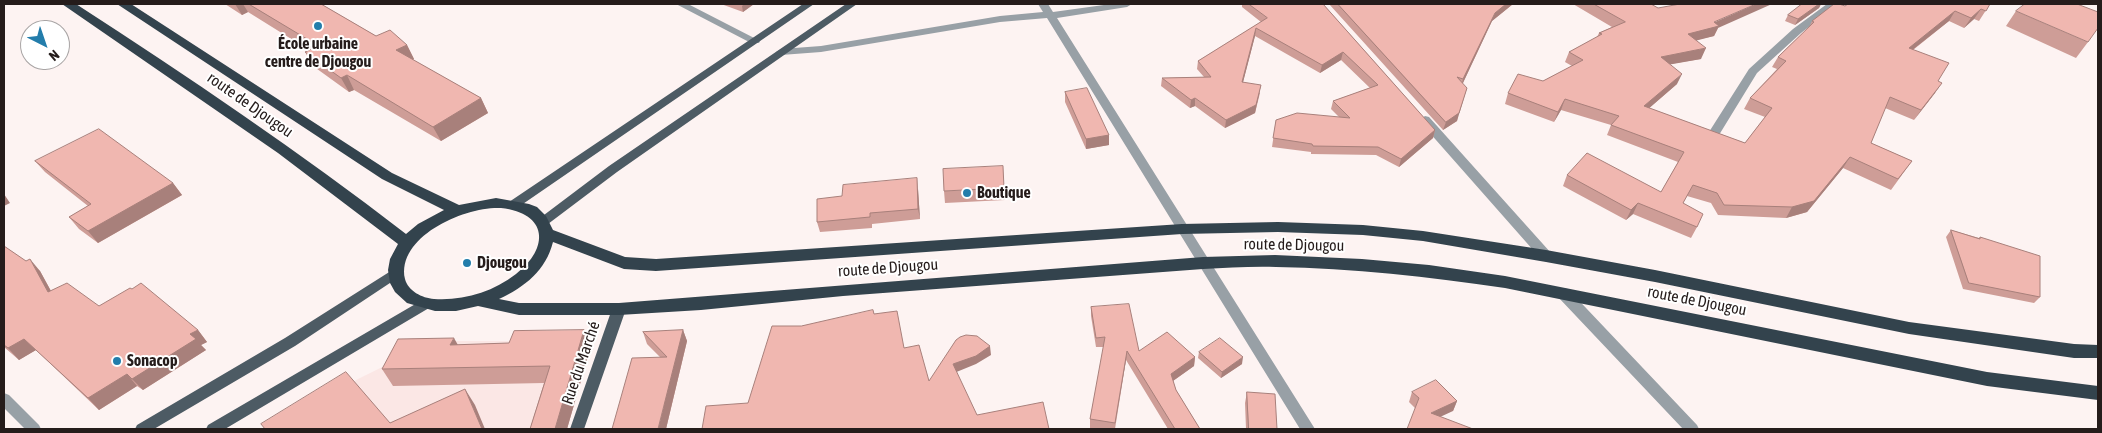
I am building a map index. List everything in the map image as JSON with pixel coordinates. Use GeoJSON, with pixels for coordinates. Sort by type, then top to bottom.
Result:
{"type":"FeatureCollection","features":[{"type":"Feature","properties":{"kind":"highway","name":"route de Djougou"},"geometry":{"type":"LineString","coordinates":[[68,4],[133,46],[351,198],[407,243]]}},
{"type":"Feature","properties":{"kind":"highway","name":"route de Djougou"},"geometry":{"type":"LineString","coordinates":[[123,4],[387,176],[457,210]]}},
{"type":"Feature","properties":{"kind":"highway"},"geometry":{"type":"LineString","coordinates":[[546,228],[540,259],[516,284],[480,301],[450,306],[424,304],[402,293],[394,274],[398,258],[407,243],[429,224],[457,210],[477,205],[513,204],[532,211],[546,228],[624,263],[656,265],[1182,229],[1278,227],[1363,230],[1423,236],[1546,256],[1655,276],[1909,328],[2074,351],[2098,352]]}},
{"type":"Feature","properties":{"kind":"highway","name":"route de Djougou"},"geometry":{"type":"LineString","coordinates":[[480,301],[519,309],[619,309],[1203,263],[1275,261],[1372,266],[1429,271],[1563,293],[1988,379],[2098,393]]}},
{"type":"Feature","properties":{"kind":"main road"},"geometry":{"type":"LineString","coordinates":[[513,204],[809,4]]}},
{"type":"Feature","properties":{"kind":"main road"},"geometry":{"type":"LineString","coordinates":[[546,228],[612,169],[852,4]]}},
{"type":"Feature","properties":{"kind":"main road"},"geometry":{"type":"LineString","coordinates":[[142,429],[290,342],[394,274]]}},
{"type":"Feature","properties":{"kind":"main road"},"geometry":{"type":"LineString","coordinates":[[213,429],[424,304]]}},
{"type":"Feature","properties":{"kind":"main road","name":"Rue du Marché"},"geometry":{"type":"LineString","coordinates":[[577,429],[619,309]]}},
{"type":"Feature","properties":{"kind":"street"},"geometry":{"type":"LineString","coordinates":[[681,4],[755,41]]}},
{"type":"Feature","properties":{"kind":"street"},"geometry":{"type":"LineString","coordinates":[[1043,4],[1308,429]]}},
{"type":"Feature","properties":{"kind":"street"},"geometry":{"type":"LineString","coordinates":[[781,52],[821,49],[1000,19],[1063,15],[1127,4]]}},
{"type":"Feature","properties":{"kind":"street"},"geometry":{"type":"LineString","coordinates":[[1715,132],[1753,71],[1797,31],[1833,4]]}},
{"type":"Feature","properties":{"kind":"street"},"geometry":{"type":"LineString","coordinates":[[1414,108],[1546,256]]}},
{"type":"Feature","properties":{"kind":"street"},"geometry":{"type":"LineString","coordinates":[[1563,293],[1692,429]]}},
{"type":"Feature","properties":{"kind":"street"},"geometry":{"type":"LineString","coordinates":[[4,399],[34,429]]}},
{"type":"Feature","properties":{"kind":"shaded area"},"geometry":{"type":"Polygon","coordinates":[[[435,341],[551,341],[556,359],[531,429],[273,429],[358,379],[435,341]]]}},
{"type":"Feature","properties":{"kind":"building"},"geometry":{"type":"Polygon","coordinates":[[[249,4],[321,4],[376,36],[390,30],[407,45],[396,50],[481,98],[433,127],[347,75],[341,78],[305,52],[318,46],[249,4]]]}},
{"type":"Feature","properties":{"kind":"building"},"geometry":{"type":"Polygon","coordinates":[[[1249,4],[1323,4],[1435,130],[1401,159],[1378,147],[1313,146],[1312,144],[1273,138],[1276,120],[1297,113],[1350,118],[1333,101],[1378,85],[1343,52],[1322,65],[1256,28],[1242,82],[1261,85],[1256,105],[1226,120],[1195,98],[1191,100],[1162,78],[1211,77],[1198,61],[1267,18],[1249,4]]]}},
{"type":"Feature","properties":{"kind":"building"},"geometry":{"type":"Polygon","coordinates":[[[1338,4],[1506,4],[1495,13],[1463,79],[1457,77],[1467,88],[1459,113],[1446,122],[1338,4]]]}},
{"type":"Feature","properties":{"kind":"building"},"geometry":{"type":"Polygon","coordinates":[[[1594,4],[1651,4],[1658,8],[1680,4],[1756,4],[1714,22],[1719,26],[1688,34],[1706,48],[1661,57],[1682,74],[1644,106],[1745,143],[1772,108],[1750,98],[1786,61],[1778,57],[1814,22],[1812,21],[1834,4],[1845,6],[1848,4],[1990,4],[1986,11],[1981,9],[1971,18],[1955,11],[1909,48],[1949,63],[1938,81],[1942,83],[1921,110],[1890,97],[1871,143],[1912,161],[1898,179],[1850,157],[1814,201],[1792,207],[1724,205],[1717,193],[1693,185],[1683,203],[1703,214],[1697,227],[1638,203],[1631,210],[1567,175],[1587,153],[1661,192],[1684,152],[1611,125],[1619,116],[1565,99],[1558,112],[1508,93],[1518,74],[1543,81],[1583,60],[1569,52],[1602,34],[1599,33],[1625,22],[1594,4]]]}},
{"type":"Feature","properties":{"kind":"building"},"geometry":{"type":"Polygon","coordinates":[[[1802,4],[1819,4],[1798,19],[1788,15],[1802,4]]]}},
{"type":"Feature","properties":{"kind":"building"},"geometry":{"type":"Polygon","coordinates":[[[2025,4],[2077,4],[2098,12],[2098,28],[2088,42],[2016,11],[2025,4]]]}},
{"type":"Feature","properties":{"kind":"building"},"geometry":{"type":"Polygon","coordinates":[[[1087,88],[1109,135],[1086,139],[1065,92],[1087,88]]]}},
{"type":"Feature","properties":{"kind":"building"},"geometry":{"type":"Polygon","coordinates":[[[99,129],[173,183],[88,231],[69,217],[91,204],[35,161],[99,129]]]}},
{"type":"Feature","properties":{"kind":"building"},"geometry":{"type":"Polygon","coordinates":[[[1003,166],[1004,188],[944,191],[943,169],[1003,166]]]}},
{"type":"Feature","properties":{"kind":"building"},"geometry":{"type":"Polygon","coordinates":[[[917,178],[918,209],[870,213],[870,217],[817,222],[817,199],[842,196],[843,185],[917,178]]]}},
{"type":"Feature","properties":{"kind":"building"},"geometry":{"type":"Polygon","coordinates":[[[1951,230],[2040,256],[2040,297],[1969,283],[1951,230]]]}},
{"type":"Feature","properties":{"kind":"building"},"geometry":{"type":"Polygon","coordinates":[[[4,246],[26,261],[30,259],[48,292],[67,283],[99,306],[141,283],[198,330],[190,334],[196,339],[132,379],[127,374],[88,398],[24,339],[8,348],[4,345],[4,246]]]}},
{"type":"Feature","properties":{"kind":"building"},"geometry":{"type":"Polygon","coordinates":[[[1129,304],[1139,351],[1167,332],[1195,357],[1171,374],[1176,390],[1200,429],[1175,429],[1127,351],[1115,423],[1090,419],[1105,337],[1096,338],[1091,307],[1129,304]]]}},
{"type":"Feature","properties":{"kind":"building"},"geometry":{"type":"Polygon","coordinates":[[[873,310],[874,314],[897,311],[904,348],[919,345],[929,381],[956,340],[966,335],[977,336],[990,346],[976,356],[953,364],[977,415],[1043,402],[1049,429],[702,429],[706,406],[748,403],[772,326],[801,326],[873,310]]]}},
{"type":"Feature","properties":{"kind":"building"},"geometry":{"type":"Polygon","coordinates":[[[584,330],[555,429],[530,429],[550,366],[382,369],[398,339],[454,338],[450,345],[509,343],[514,331],[584,330]]]}},
{"type":"Feature","properties":{"kind":"building"},"geometry":{"type":"Polygon","coordinates":[[[683,330],[658,429],[612,429],[632,358],[667,357],[643,332],[683,330]]]}},
{"type":"Feature","properties":{"kind":"building"},"geometry":{"type":"Polygon","coordinates":[[[1220,338],[1243,357],[1222,372],[1199,352],[1220,338]]]}},
{"type":"Feature","properties":{"kind":"building"},"geometry":{"type":"Polygon","coordinates":[[[346,372],[390,423],[465,389],[482,429],[265,429],[261,424],[346,372]]]}},
{"type":"Feature","properties":{"kind":"building"},"geometry":{"type":"Polygon","coordinates":[[[1436,380],[1457,401],[1431,413],[1473,429],[1407,429],[1419,398],[1412,392],[1436,380]]]}},
{"type":"Feature","properties":{"kind":"building"},"geometry":{"type":"Polygon","coordinates":[[[1247,392],[1275,394],[1277,429],[1249,429],[1247,392]]]}},
{"type":"Feature","properties":{"kind":"place","name":"École urbaine centre de Djougou"},"geometry":{"type":"Point","coordinates":[318,26]}},
{"type":"Feature","properties":{"kind":"place","name":"Boutique"},"geometry":{"type":"Point","coordinates":[967,193]}},
{"type":"Feature","properties":{"kind":"place","name":"Djougou"},"geometry":{"type":"Point","coordinates":[467,263]}},
{"type":"Feature","properties":{"kind":"place","name":"Sonacop"},"geometry":{"type":"Point","coordinates":[117,361]}}]}
